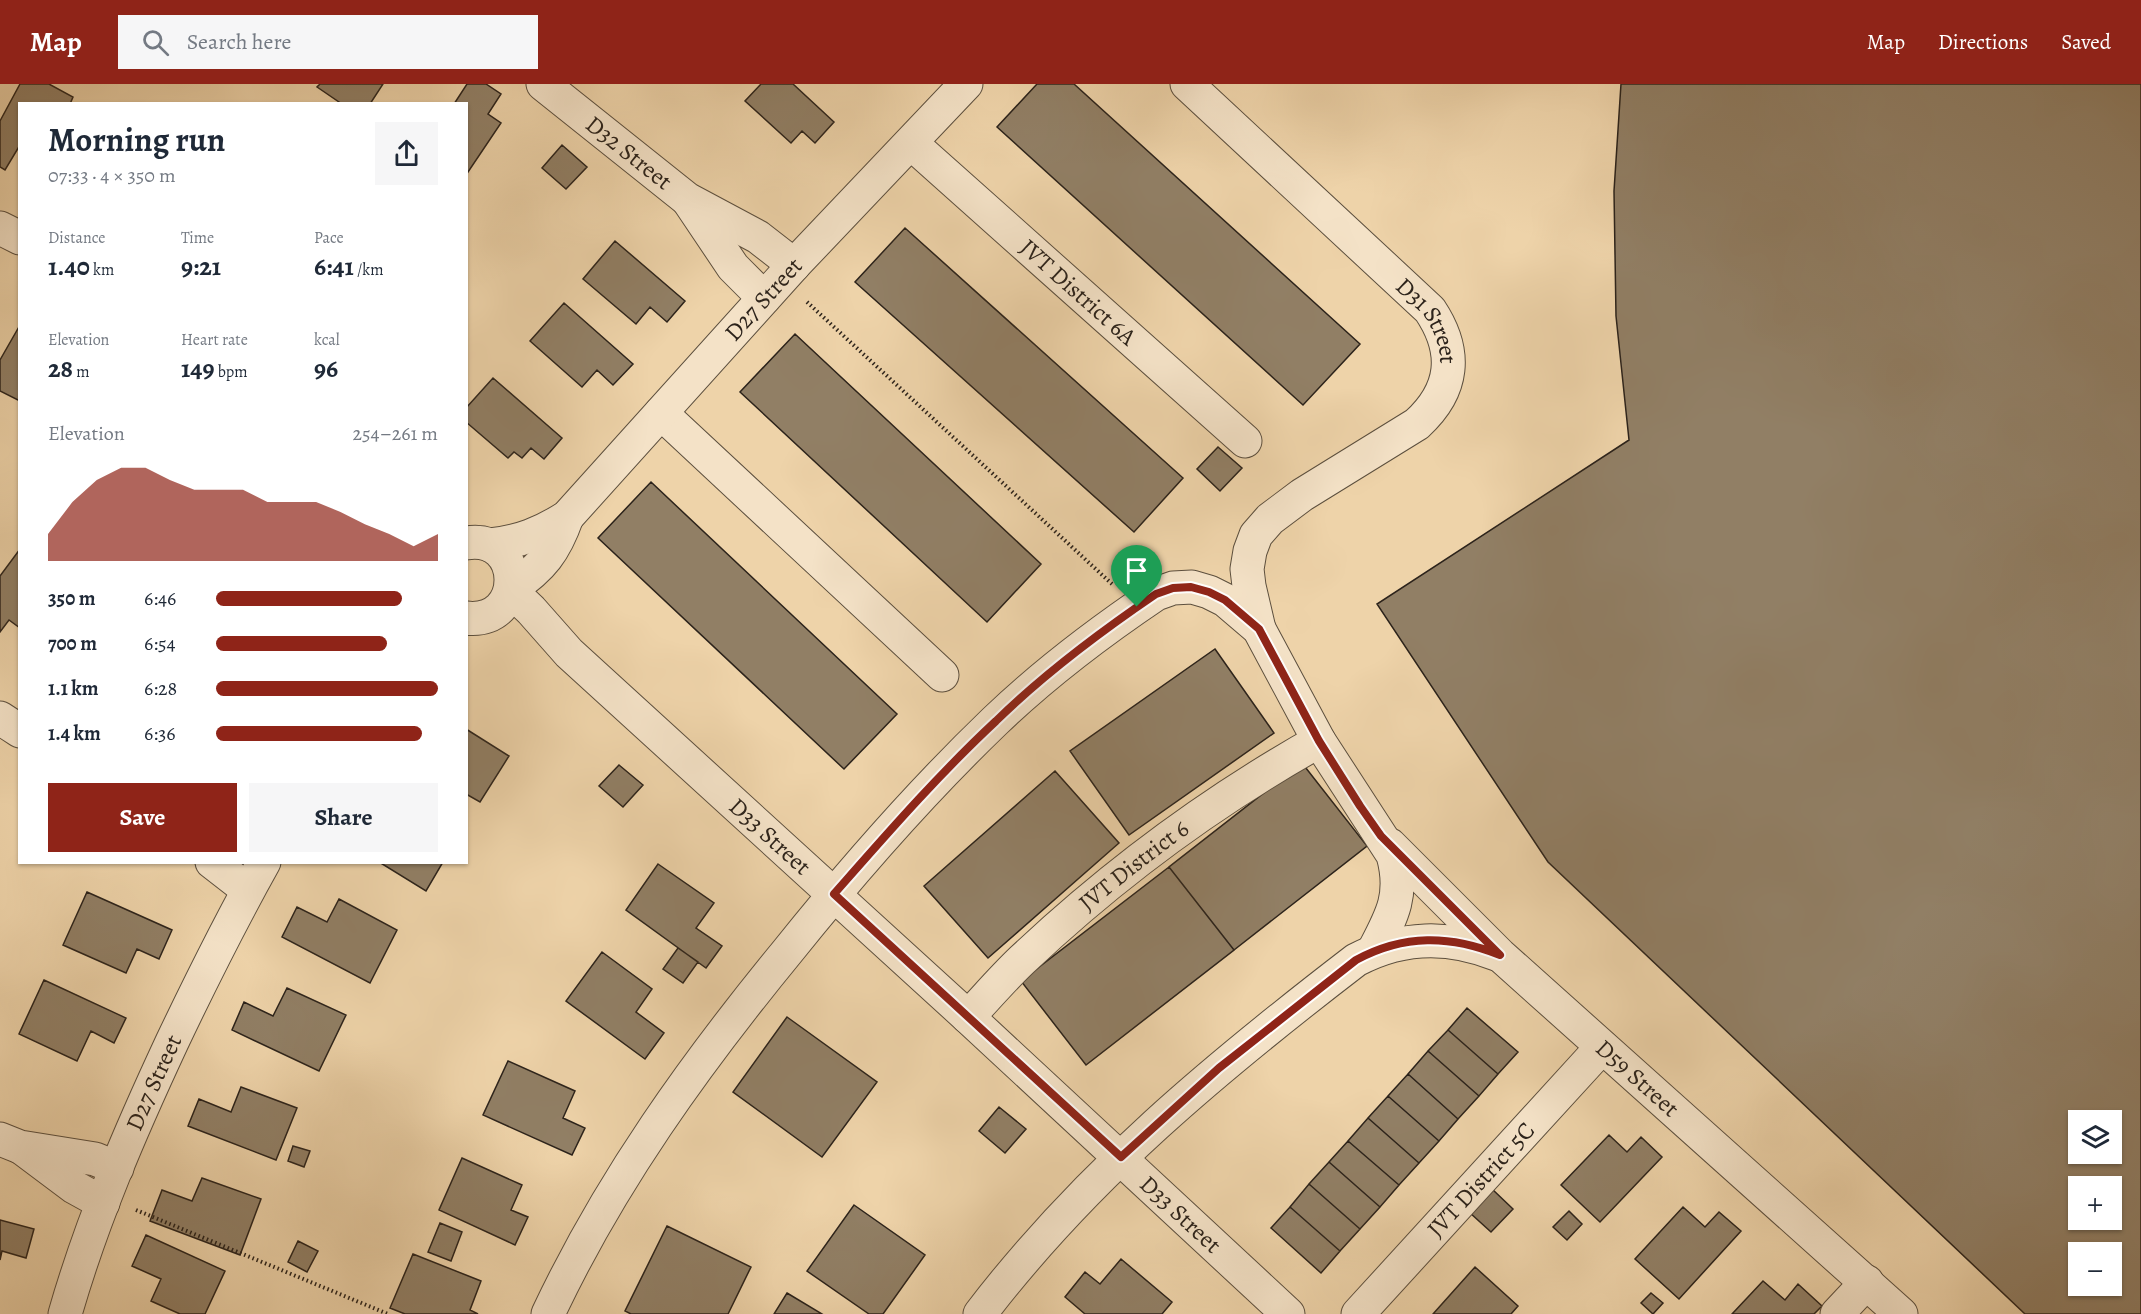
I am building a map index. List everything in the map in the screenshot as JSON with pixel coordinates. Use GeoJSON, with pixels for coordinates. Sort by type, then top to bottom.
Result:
{"type":"FeatureCollection","features":[{"type":"Feature","properties":{"kind":"street","name":"D32 Street"},"geometry":{"type":"LineString","coordinates":[[543,84],[687,198],[759,237],[780,280]]}},
{"type":"Feature","properties":{"kind":"street","name":"D27 Street"},"geometry":{"type":"LineString","coordinates":[[478,544],[510,543],[530,537],[567,517],[780,280],[966,84]]}},
{"type":"Feature","properties":{"kind":"street","name":"D31 Street"},"geometry":{"type":"LineString","coordinates":[[1187,84],[1430,310],[1440,325],[1447,343],[1449,361],[1447,379],[1441,396],[1431,412],[1417,424],[1302,495],[1270,519],[1256,535],[1247,569],[1259,629]]}},
{"type":"Feature","properties":{"kind":"street","name":"JVT District 6A"},"geometry":{"type":"LineString","coordinates":[[911,143],[1245,441]]}},
{"type":"Feature","properties":{"kind":"street","name":"D32 Street"},"geometry":{"type":"LineString","coordinates":[[687,198],[733,267],[780,280]]}},
{"type":"Feature","properties":{"kind":"street"},"geometry":{"type":"LineString","coordinates":[[0,228],[18,237]]}},
{"type":"Feature","properties":{"kind":"street"},"geometry":{"type":"LineString","coordinates":[[661,413],[942,675]]}},
{"type":"Feature","properties":{"kind":"street","name":"D27 Street"},"geometry":{"type":"LineString","coordinates":[[474,619],[498,610],[506,602],[511,589],[531,575],[547,559],[560,539],[567,517]]}},
{"type":"Feature","properties":{"kind":"street"},"geometry":{"type":"LineString","coordinates":[[478,544],[505,558],[512,578],[511,589]]}},
{"type":"Feature","properties":{"kind":"street"},"geometry":{"type":"LineString","coordinates":[[548,1314],[596,1223],[638,1152],[683,1085],[732,1019],[834,894],[896,823],[996,720],[1048,675],[1156,594],[1173,588],[1191,587],[1209,592],[1225,600],[1259,629],[1319,741],[1393,855],[1398,874],[1397,896],[1392,916],[1374,950]]}},
{"type":"Feature","properties":{"kind":"street","name":"D33 Street"},"geometry":{"type":"LineString","coordinates":[[511,589],[569,653],[1121,1157],[1288,1314]]}},
{"type":"Feature","properties":{"kind":"street","name":"D33 Street"},"geometry":{"type":"LineString","coordinates":[[474,619],[530,632],[569,653]]}},
{"type":"Feature","properties":{"kind":"street"},"geometry":{"type":"LineString","coordinates":[[0,718],[18,730]]}},
{"type":"Feature","properties":{"kind":"street","name":"JVT District 6"},"geometry":{"type":"LineString","coordinates":[[968,1017],[1020,961],[1138,862],[1262,772],[1319,741]]}},
{"type":"Feature","properties":{"kind":"street","name":"D59 Street"},"geometry":{"type":"LineString","coordinates":[[1381,836],[1500,955],[1902,1314]]}},
{"type":"Feature","properties":{"kind":"street"},"geometry":{"type":"LineString","coordinates":[[215,864],[248,890]]}},
{"type":"Feature","properties":{"kind":"street","name":"D27 Street"},"geometry":{"type":"LineString","coordinates":[[65,1314],[108,1189],[136,1120],[211,961],[263,864]]}},
{"type":"Feature","properties":{"kind":"street"},"geometry":{"type":"LineString","coordinates":[[980,1314],[1046,1235],[1121,1157],[1169,1112],[1245,1047],[1356,960],[1374,950],[1438,939],[1459,942],[1500,955]]}},
{"type":"Feature","properties":{"kind":"street","name":"JVT District 5C"},"geometry":{"type":"LineString","coordinates":[[1358,1314],[1602,1047]]}},
{"type":"Feature","properties":{"kind":"street"},"geometry":{"type":"LineString","coordinates":[[10,1143],[85,1157],[108,1189]]}},
{"type":"Feature","properties":{"kind":"street"},"geometry":{"type":"LineString","coordinates":[[1837,1314],[1867,1282]]}},
{"type":"Feature","properties":{"kind":"path"},"geometry":{"type":"LineString","coordinates":[[780,280],[1137,607]]}},
{"type":"Feature","properties":{"kind":"path"},"geometry":{"type":"LineString","coordinates":[[108,1189],[388,1314]]}},
{"type":"Feature","properties":{"kind":"building"},"geometry":{"type":"Polygon","coordinates":[[[20,84],[49,84],[73,97],[71,102],[18,102],[18,148],[5,170],[0,167],[0,121],[20,84]]]}},
{"type":"Feature","properties":{"kind":"building"},"geometry":{"type":"Polygon","coordinates":[[[320,84],[383,84],[371,102],[339,102],[317,87],[320,84]]]}},
{"type":"Feature","properties":{"kind":"building"},"geometry":{"type":"Polygon","coordinates":[[[467,84],[486,84],[501,94],[488,114],[501,123],[468,172],[468,102],[455,102],[467,84]]]}},
{"type":"Feature","properties":{"kind":"building"},"geometry":{"type":"Polygon","coordinates":[[[761,84],[793,84],[834,122],[815,143],[802,131],[791,143],[745,101],[761,84]]]}},
{"type":"Feature","properties":{"kind":"building"},"geometry":{"type":"Polygon","coordinates":[[[1037,84],[1074,84],[1360,344],[1303,405],[997,127],[1037,84]]]}},
{"type":"Feature","properties":{"kind":"building"},"geometry":{"type":"Polygon","coordinates":[[[1621,84],[2141,84],[2141,1314],[2025,1314],[1548,862],[1377,604],[1629,440],[1616,316],[1614,191],[1621,84]]]}},
{"type":"Feature","properties":{"kind":"building"},"geometry":{"type":"Polygon","coordinates":[[[562,145],[587,167],[566,189],[542,168],[562,145]]]}},
{"type":"Feature","properties":{"kind":"building"},"geometry":{"type":"Polygon","coordinates":[[[905,228],[1183,478],[1134,532],[855,282],[905,228]]]}},
{"type":"Feature","properties":{"kind":"building"},"geometry":{"type":"Polygon","coordinates":[[[615,241],[685,301],[667,322],[650,307],[636,324],[583,279],[615,241]]]}},
{"type":"Feature","properties":{"kind":"building"},"geometry":{"type":"Polygon","coordinates":[[[564,303],[633,364],[613,385],[597,370],[582,387],[530,341],[564,303]]]}},
{"type":"Feature","properties":{"kind":"building"},"geometry":{"type":"Polygon","coordinates":[[[18,328],[18,400],[0,391],[0,360],[18,328]]]}},
{"type":"Feature","properties":{"kind":"building"},"geometry":{"type":"Polygon","coordinates":[[[795,334],[1041,564],[987,622],[740,392],[795,334]]]}},
{"type":"Feature","properties":{"kind":"building"},"geometry":{"type":"Polygon","coordinates":[[[493,378],[562,438],[544,459],[531,448],[522,458],[514,452],[508,458],[468,424],[468,406],[493,378]]]}},
{"type":"Feature","properties":{"kind":"building"},"geometry":{"type":"Polygon","coordinates":[[[1218,447],[1242,468],[1220,491],[1197,469],[1218,447]]]}},
{"type":"Feature","properties":{"kind":"building"},"geometry":{"type":"Polygon","coordinates":[[[651,482],[897,714],[844,769],[598,538],[651,482]]]}},
{"type":"Feature","properties":{"kind":"building"},"geometry":{"type":"Polygon","coordinates":[[[18,552],[18,627],[9,620],[0,632],[0,576],[18,552]]]}},
{"type":"Feature","properties":{"kind":"building"},"geometry":{"type":"Polygon","coordinates":[[[1215,649],[1274,733],[1129,835],[1070,751],[1215,649]]]}},
{"type":"Feature","properties":{"kind":"building"},"geometry":{"type":"Polygon","coordinates":[[[468,730],[509,756],[480,802],[468,795],[468,730]]]}},
{"type":"Feature","properties":{"kind":"building"},"geometry":{"type":"Polygon","coordinates":[[[1302,763],[1367,846],[1234,950],[1169,867],[1302,763]]]}},
{"type":"Feature","properties":{"kind":"building"},"geometry":{"type":"Polygon","coordinates":[[[619,765],[643,785],[623,807],[599,786],[619,765]]]}},
{"type":"Feature","properties":{"kind":"building"},"geometry":{"type":"Polygon","coordinates":[[[1055,771],[1119,843],[988,958],[924,886],[1055,771]]]}},
{"type":"Feature","properties":{"kind":"building"},"geometry":{"type":"Polygon","coordinates":[[[382,864],[442,864],[426,891],[382,864]]]}},
{"type":"Feature","properties":{"kind":"building"},"geometry":{"type":"Polygon","coordinates":[[[658,864],[714,903],[696,928],[722,946],[706,968],[626,910],[658,864]]]}},
{"type":"Feature","properties":{"kind":"building"},"geometry":{"type":"Polygon","coordinates":[[[1169,867],[1234,950],[1086,1065],[1021,981],[1169,867]]]}},
{"type":"Feature","properties":{"kind":"building"},"geometry":{"type":"Polygon","coordinates":[[[87,892],[172,930],[159,959],[137,949],[126,973],[63,945],[87,892]]]}},
{"type":"Feature","properties":{"kind":"building"},"geometry":{"type":"Polygon","coordinates":[[[339,899],[397,930],[370,983],[282,937],[297,907],[327,922],[339,899]]]}},
{"type":"Feature","properties":{"kind":"building"},"geometry":{"type":"Polygon","coordinates":[[[678,948],[698,962],[683,983],[663,969],[678,948]]]}},
{"type":"Feature","properties":{"kind":"building"},"geometry":{"type":"Polygon","coordinates":[[[602,952],[652,989],[636,1012],[664,1033],[645,1059],[566,1001],[602,952]]]}},
{"type":"Feature","properties":{"kind":"building"},"geometry":{"type":"Polygon","coordinates":[[[44,980],[126,1018],[114,1043],[91,1031],[77,1061],[19,1034],[44,980]]]}},
{"type":"Feature","properties":{"kind":"building"},"geometry":{"type":"Polygon","coordinates":[[[287,988],[346,1015],[319,1071],[232,1030],[244,1002],[273,1016],[287,988]]]}},
{"type":"Feature","properties":{"kind":"building"},"geometry":{"type":"Polygon","coordinates":[[[1467,1008],[1518,1052],[1498,1074],[1448,1030],[1467,1008]]]}},
{"type":"Feature","properties":{"kind":"building"},"geometry":{"type":"Polygon","coordinates":[[[787,1017],[877,1082],[822,1157],[733,1092],[787,1017]]]}},
{"type":"Feature","properties":{"kind":"building"},"geometry":{"type":"Polygon","coordinates":[[[1448,1030],[1498,1074],[1479,1096],[1428,1051],[1448,1030]]]}},
{"type":"Feature","properties":{"kind":"building"},"geometry":{"type":"Polygon","coordinates":[[[1428,1051],[1479,1096],[1458,1119],[1408,1074],[1428,1051]]]}},
{"type":"Feature","properties":{"kind":"building"},"geometry":{"type":"Polygon","coordinates":[[[508,1061],[575,1091],[563,1118],[585,1128],[572,1155],[483,1115],[508,1061]]]}},
{"type":"Feature","properties":{"kind":"building"},"geometry":{"type":"Polygon","coordinates":[[[1408,1074],[1458,1119],[1439,1141],[1388,1096],[1408,1074]]]}},
{"type":"Feature","properties":{"kind":"building"},"geometry":{"type":"Polygon","coordinates":[[[241,1087],[297,1108],[276,1160],[188,1126],[199,1099],[231,1112],[241,1087]]]}},
{"type":"Feature","properties":{"kind":"building"},"geometry":{"type":"Polygon","coordinates":[[[1388,1096],[1439,1141],[1419,1163],[1368,1118],[1388,1096]]]}},
{"type":"Feature","properties":{"kind":"building"},"geometry":{"type":"Polygon","coordinates":[[[999,1107],[1026,1129],[1005,1153],[979,1131],[999,1107]]]}},
{"type":"Feature","properties":{"kind":"building"},"geometry":{"type":"Polygon","coordinates":[[[1368,1118],[1419,1163],[1399,1185],[1348,1141],[1368,1118]]]}},
{"type":"Feature","properties":{"kind":"building"},"geometry":{"type":"Polygon","coordinates":[[[1609,1135],[1627,1152],[1641,1137],[1662,1157],[1600,1222],[1561,1185],[1609,1135]]]}},
{"type":"Feature","properties":{"kind":"building"},"geometry":{"type":"Polygon","coordinates":[[[1348,1141],[1399,1185],[1380,1207],[1329,1162],[1348,1141]]]}},
{"type":"Feature","properties":{"kind":"building"},"geometry":{"type":"Polygon","coordinates":[[[293,1146],[310,1151],[304,1167],[288,1161],[293,1146]]]}},
{"type":"Feature","properties":{"kind":"building"},"geometry":{"type":"Polygon","coordinates":[[[462,1158],[522,1185],[511,1210],[528,1217],[515,1245],[439,1210],[462,1158]]]}},
{"type":"Feature","properties":{"kind":"building"},"geometry":{"type":"Polygon","coordinates":[[[1329,1162],[1380,1207],[1360,1229],[1309,1184],[1329,1162]]]}},
{"type":"Feature","properties":{"kind":"building"},"geometry":{"type":"Polygon","coordinates":[[[202,1178],[261,1199],[240,1255],[150,1221],[162,1190],[192,1201],[202,1178]]]}},
{"type":"Feature","properties":{"kind":"building"},"geometry":{"type":"Polygon","coordinates":[[[1309,1184],[1360,1229],[1340,1251],[1290,1207],[1309,1184]]]}},
{"type":"Feature","properties":{"kind":"building"},"geometry":{"type":"Polygon","coordinates":[[[1491,1188],[1513,1209],[1491,1232],[1469,1212],[1491,1188]]]}},
{"type":"Feature","properties":{"kind":"building"},"geometry":{"type":"Polygon","coordinates":[[[854,1205],[925,1255],[883,1314],[869,1314],[807,1271],[854,1205]]]}},
{"type":"Feature","properties":{"kind":"building"},"geometry":{"type":"Polygon","coordinates":[[[1290,1207],[1340,1251],[1321,1273],[1271,1228],[1290,1207]]]}},
{"type":"Feature","properties":{"kind":"building"},"geometry":{"type":"Polygon","coordinates":[[[1683,1207],[1705,1227],[1719,1212],[1741,1231],[1679,1299],[1635,1259],[1683,1207]]]}},
{"type":"Feature","properties":{"kind":"building"},"geometry":{"type":"Polygon","coordinates":[[[1569,1211],[1582,1224],[1567,1240],[1553,1227],[1569,1211]]]}},
{"type":"Feature","properties":{"kind":"building"},"geometry":{"type":"Polygon","coordinates":[[[0,1220],[34,1229],[26,1258],[2,1251],[0,1260],[0,1220]]]}},
{"type":"Feature","properties":{"kind":"building"},"geometry":{"type":"Polygon","coordinates":[[[440,1223],[462,1232],[451,1261],[428,1252],[440,1223]]]}},
{"type":"Feature","properties":{"kind":"building"},"geometry":{"type":"Polygon","coordinates":[[[667,1226],[751,1267],[728,1314],[631,1314],[625,1311],[667,1226]]]}},
{"type":"Feature","properties":{"kind":"building"},"geometry":{"type":"Polygon","coordinates":[[[146,1235],[225,1271],[205,1314],[180,1314],[151,1301],[161,1279],[132,1266],[146,1235]]]}},
{"type":"Feature","properties":{"kind":"building"},"geometry":{"type":"Polygon","coordinates":[[[298,1241],[318,1251],[307,1272],[288,1262],[298,1241]]]}},
{"type":"Feature","properties":{"kind":"building"},"geometry":{"type":"Polygon","coordinates":[[[413,1254],[481,1281],[470,1310],[478,1314],[405,1314],[390,1308],[413,1254]]]}},
{"type":"Feature","properties":{"kind":"building"},"geometry":{"type":"Polygon","coordinates":[[[1121,1259],[1172,1302],[1162,1314],[1085,1314],[1065,1297],[1085,1272],[1100,1284],[1121,1259]]]}},
{"type":"Feature","properties":{"kind":"building"},"geometry":{"type":"Polygon","coordinates":[[[1475,1267],[1518,1306],[1511,1314],[1433,1314],[1475,1267]]]}},
{"type":"Feature","properties":{"kind":"building"},"geometry":{"type":"Polygon","coordinates":[[[1763,1281],[1785,1300],[1798,1284],[1822,1306],[1814,1314],[1732,1314],[1763,1281]]]}},
{"type":"Feature","properties":{"kind":"building"},"geometry":{"type":"Polygon","coordinates":[[[787,1293],[822,1314],[774,1314],[787,1293]]]}},
{"type":"Feature","properties":{"kind":"building"},"geometry":{"type":"Polygon","coordinates":[[[1651,1293],[1663,1303],[1653,1314],[1641,1303],[1651,1293]]]}},
{"type":"Feature","properties":{"kind":"route"},"geometry":{"type":"LineString","coordinates":[[1191,587],[1225,600],[1259,629],[1319,741],[1381,836],[1500,955],[1480,947],[1438,939],[1374,950],[1356,960],[1219,1068],[1121,1157],[834,894],[896,823],[996,720],[1048,675],[1137,607],[1156,594],[1173,588],[1191,587]]}}]}
